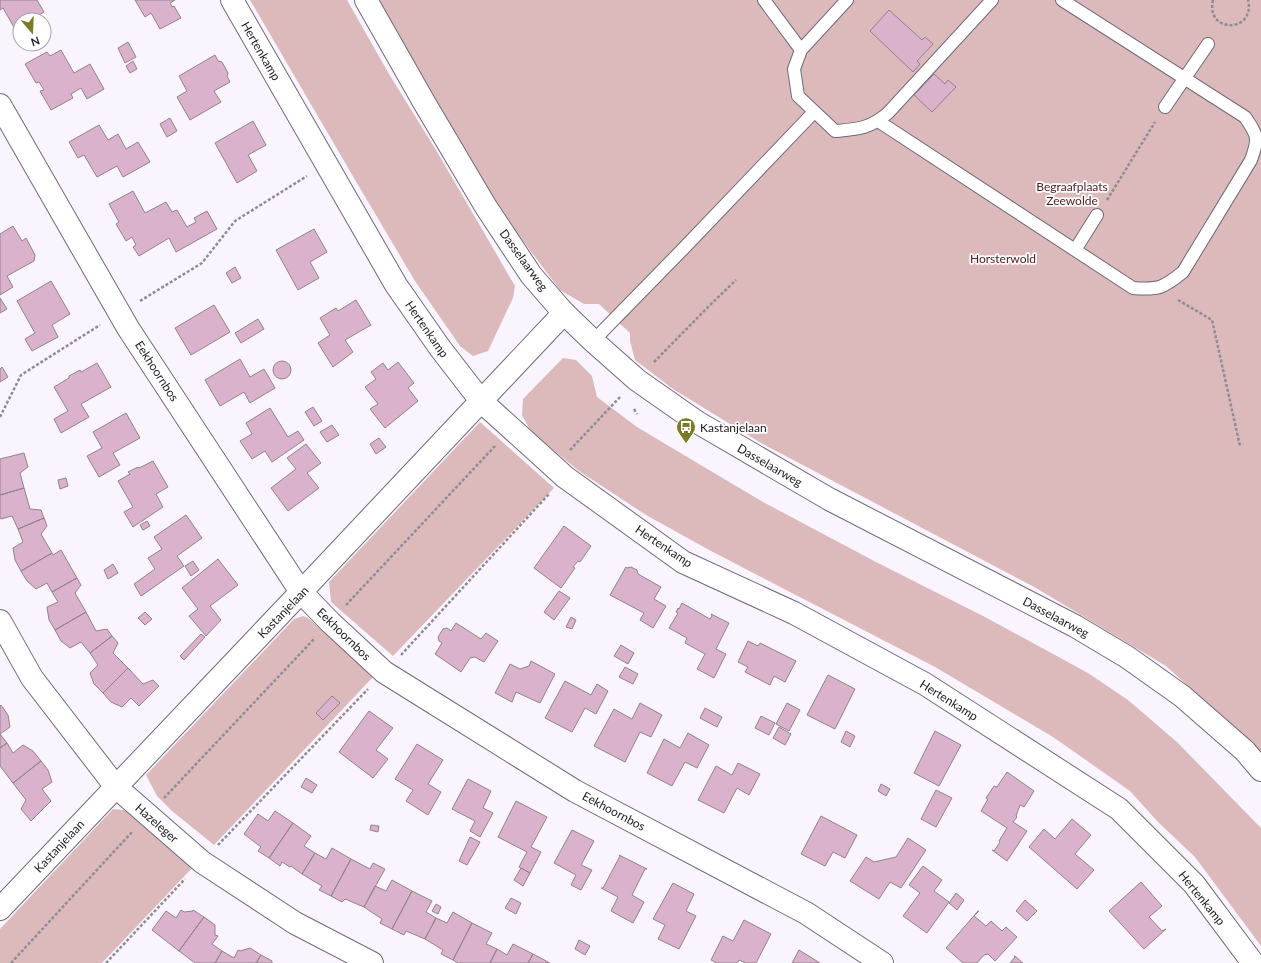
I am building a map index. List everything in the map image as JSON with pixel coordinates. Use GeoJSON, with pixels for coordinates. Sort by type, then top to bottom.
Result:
{"type":"FeatureCollection","features":[{"type":"Feature","properties":{"kind":"street","name":"Hertenkamp"},"geometry":{"type":"LineString","coordinates":[[232,0],[396,285],[440,348],[481,401],[565,477],[683,562],[794,613],[925,684],[1119,809],[1194,884],[1253,963]]}},
{"type":"Feature","properties":{"kind":"street","name":"Dasselaarweg"},"geometry":{"type":"LineString","coordinates":[[366,0],[486,207],[531,275],[564,313],[637,380],[697,422],[829,499],[1068,622],[1127,657],[1182,696],[1245,751],[1261,770]]}},
{"type":"Feature","properties":{"kind":"street","name":"Eekhoornbos"},"geometry":{"type":"LineString","coordinates":[[0,106],[128,328],[301,592],[330,622],[384,672],[576,791],[806,913],[882,963]]}},
{"type":"Feature","properties":{"kind":"street","name":"Kastanjelaan"},"geometry":{"type":"LineString","coordinates":[[0,909],[564,313]]}},
{"type":"Feature","properties":{"kind":"street","name":"Hazeleger"},"geometry":{"type":"LineString","coordinates":[[0,621],[32,678],[116,787],[202,862],[295,923],[372,963]]}},
{"type":"Feature","properties":{"kind":"lane"},"geometry":{"type":"LineString","coordinates":[[764,0],[801,50]]}},
{"type":"Feature","properties":{"kind":"lane"},"geometry":{"type":"LineString","coordinates":[[847,0],[801,50],[794,69],[798,96],[835,131],[865,128],[878,122],[992,0]]}},
{"type":"Feature","properties":{"kind":"lane"},"geometry":{"type":"LineString","coordinates":[[878,122],[1133,288],[1158,288],[1168,284],[1183,272],[1251,160],[1257,138],[1246,116],[1062,0]]}},
{"type":"Feature","properties":{"kind":"lane"},"geometry":{"type":"LineString","coordinates":[[1165,107],[1208,44]]}},
{"type":"Feature","properties":{"kind":"lane"},"geometry":{"type":"LineString","coordinates":[[593,341],[814,112]]}},
{"type":"Feature","properties":{"kind":"lane"},"geometry":{"type":"LineString","coordinates":[[1074,250],[1097,215]]}},
{"type":"Feature","properties":{"kind":"path"},"geometry":{"type":"LineString","coordinates":[[1213,0],[1212,10],[1214,16],[1222,24],[1229,26],[1235,25],[1246,18],[1250,6],[1248,0]]}},
{"type":"Feature","properties":{"kind":"path"},"geometry":{"type":"LineString","coordinates":[[1097,215],[1165,107]]}},
{"type":"Feature","properties":{"kind":"path"},"geometry":{"type":"LineString","coordinates":[[0,417],[21,375],[202,263],[235,221],[326,164]]}},
{"type":"Feature","properties":{"kind":"path"},"geometry":{"type":"LineString","coordinates":[[106,963],[384,672],[565,477],[563,458],[637,380],[736,280]]}},
{"type":"Feature","properties":{"kind":"path"},"geometry":{"type":"LineString","coordinates":[[1158,288],[1212,320],[1240,446]]}},
{"type":"Feature","properties":{"kind":"path"},"geometry":{"type":"LineString","coordinates":[[12,963],[148,815],[511,428]]}},
{"type":"Feature","properties":{"kind":"green space"},"geometry":{"type":"Polygon","coordinates":[[[250,0],[347,0],[389,74],[436,150],[515,286],[513,298],[488,351],[473,356],[460,346],[415,281],[250,0]]]}},
{"type":"Feature","properties":{"kind":"green space","name":"Horsterwold"},"geometry":{"type":"Polygon","coordinates":[[[378,0],[1261,0],[1261,752],[1166,666],[1036,588],[761,443],[673,389],[635,360],[630,341],[630,333],[599,304],[584,304],[560,290],[504,216],[457,139],[378,0]]]}},
{"type":"Feature","properties":{"kind":"green space"},"geometry":{"type":"Polygon","coordinates":[[[563,358],[576,360],[592,376],[597,397],[637,427],[763,502],[876,562],[985,617],[1088,673],[1128,700],[1177,742],[1261,828],[1261,946],[1195,857],[1158,822],[1130,791],[1053,737],[935,667],[711,551],[646,515],[579,471],[531,432],[522,415],[523,399],[563,358]]]}},
{"type":"Feature","properties":{"kind":"green space"},"geometry":{"type":"Polygon","coordinates":[[[480,422],[554,488],[393,656],[331,602],[329,582],[480,422]]]}},
{"type":"Feature","properties":{"kind":"green space"},"geometry":{"type":"Polygon","coordinates":[[[303,616],[308,618],[374,676],[214,845],[172,811],[157,796],[146,775],[294,619],[303,616]]]}},
{"type":"Feature","properties":{"kind":"green space"},"geometry":{"type":"Polygon","coordinates":[[[113,809],[124,810],[143,823],[194,866],[102,963],[0,963],[0,929],[113,809]]]}},
{"type":"Feature","properties":{"kind":"building"},"geometry":{"type":"Polygon","coordinates":[[[0,0],[37,0],[44,12],[12,12],[12,24],[3,8],[0,10],[0,0]]]}},
{"type":"Feature","properties":{"kind":"building"},"geometry":{"type":"Polygon","coordinates":[[[135,0],[175,0],[170,3],[172,7],[174,6],[181,18],[160,29],[151,13],[145,17],[135,0]]]}},
{"type":"Feature","properties":{"kind":"building"},"geometry":{"type":"Polygon","coordinates":[[[889,10],[922,40],[925,37],[933,44],[917,61],[920,64],[913,72],[870,31],[889,10]]]}},
{"type":"Feature","properties":{"kind":"building"},"geometry":{"type":"Polygon","coordinates":[[[128,42],[136,57],[125,63],[118,48],[128,42]]]}},
{"type":"Feature","properties":{"kind":"building"},"geometry":{"type":"Polygon","coordinates":[[[61,50],[74,73],[90,64],[104,89],[87,99],[81,88],[71,94],[73,98],[51,110],[40,91],[44,90],[39,82],[36,83],[25,64],[47,52],[50,56],[61,50]]]}},
{"type":"Feature","properties":{"kind":"building"},"geometry":{"type":"Polygon","coordinates":[[[215,55],[218,61],[222,62],[228,73],[227,76],[230,82],[214,91],[221,102],[190,120],[177,97],[187,91],[179,76],[215,55]]]}},
{"type":"Feature","properties":{"kind":"building"},"geometry":{"type":"Polygon","coordinates":[[[133,61],[137,69],[130,73],[126,66],[133,61]]]}},
{"type":"Feature","properties":{"kind":"building"},"geometry":{"type":"Polygon","coordinates":[[[934,74],[945,84],[948,80],[956,87],[932,112],[914,95],[934,74]]]}},
{"type":"Feature","properties":{"kind":"building"},"geometry":{"type":"Polygon","coordinates":[[[170,118],[177,131],[167,137],[160,124],[170,118]]]}},
{"type":"Feature","properties":{"kind":"building"},"geometry":{"type":"Polygon","coordinates":[[[253,121],[266,145],[248,155],[257,171],[237,183],[215,143],[253,121]]]}},
{"type":"Feature","properties":{"kind":"building"},"geometry":{"type":"Polygon","coordinates":[[[99,125],[108,140],[118,134],[126,149],[138,142],[150,162],[123,177],[117,166],[97,177],[84,155],[78,158],[69,142],[99,125]]]}},
{"type":"Feature","properties":{"kind":"building"},"geometry":{"type":"Polygon","coordinates":[[[133,191],[145,213],[166,202],[172,212],[177,210],[187,227],[196,222],[194,218],[207,211],[217,229],[176,252],[169,238],[139,256],[133,247],[136,245],[132,237],[126,241],[116,224],[119,222],[109,204],[133,191]]]}},
{"type":"Feature","properties":{"kind":"building"},"geometry":{"type":"Polygon","coordinates":[[[13,226],[22,241],[26,238],[35,255],[34,261],[7,276],[13,287],[0,295],[0,234],[13,226]]]}},
{"type":"Feature","properties":{"kind":"building"},"geometry":{"type":"Polygon","coordinates":[[[314,229],[327,252],[310,262],[319,278],[298,290],[276,250],[314,229]]]}},
{"type":"Feature","properties":{"kind":"building"},"geometry":{"type":"Polygon","coordinates":[[[235,267],[241,278],[232,283],[226,273],[235,267]]]}},
{"type":"Feature","properties":{"kind":"building"},"geometry":{"type":"Polygon","coordinates":[[[51,281],[70,314],[52,325],[58,337],[32,351],[25,339],[35,333],[17,301],[51,281]]]}},
{"type":"Feature","properties":{"kind":"building"},"geometry":{"type":"Polygon","coordinates":[[[0,298],[7,309],[0,313],[0,298]]]}},
{"type":"Feature","properties":{"kind":"building"},"geometry":{"type":"Polygon","coordinates":[[[356,300],[371,325],[345,340],[353,352],[333,367],[318,343],[330,335],[320,318],[336,308],[338,311],[356,300]]]}},
{"type":"Feature","properties":{"kind":"building"},"geometry":{"type":"Polygon","coordinates":[[[214,305],[230,332],[191,355],[175,328],[214,305]]]}},
{"type":"Feature","properties":{"kind":"building"},"geometry":{"type":"Polygon","coordinates":[[[258,319],[264,329],[241,343],[235,333],[258,319]]]}},
{"type":"Feature","properties":{"kind":"building"},"geometry":{"type":"Polygon","coordinates":[[[240,359],[250,377],[264,369],[275,388],[250,403],[244,392],[220,406],[205,380],[240,359]]]}},
{"type":"Feature","properties":{"kind":"building"},"geometry":{"type":"Polygon","coordinates":[[[282,361],[288,364],[291,370],[288,376],[282,379],[276,376],[273,370],[276,364],[282,361]]]}},
{"type":"Feature","properties":{"kind":"building"},"geometry":{"type":"Polygon","coordinates":[[[398,362],[414,383],[408,388],[418,401],[385,428],[370,409],[378,404],[365,387],[376,379],[371,372],[383,363],[388,370],[398,362]]]}},
{"type":"Feature","properties":{"kind":"building"},"geometry":{"type":"Polygon","coordinates":[[[97,363],[111,387],[81,404],[89,417],[61,433],[54,419],[68,411],[54,387],[69,378],[69,376],[80,370],[81,372],[97,363]]]}},
{"type":"Feature","properties":{"kind":"building"},"geometry":{"type":"Polygon","coordinates":[[[2,367],[8,377],[0,382],[0,369],[2,367]]]}},
{"type":"Feature","properties":{"kind":"building"},"geometry":{"type":"Polygon","coordinates":[[[313,407],[322,421],[314,426],[305,412],[313,407]]]}},
{"type":"Feature","properties":{"kind":"building"},"geometry":{"type":"Polygon","coordinates":[[[270,408],[288,437],[298,431],[304,440],[272,462],[265,451],[252,459],[240,441],[252,434],[246,423],[270,408]]]}},
{"type":"Feature","properties":{"kind":"building"},"geometry":{"type":"Polygon","coordinates":[[[126,413],[140,438],[113,453],[120,465],[99,477],[87,456],[102,448],[93,432],[126,413]]]}},
{"type":"Feature","properties":{"kind":"building"},"geometry":{"type":"Polygon","coordinates":[[[332,425],[339,435],[327,442],[320,432],[332,425]]]}},
{"type":"Feature","properties":{"kind":"building"},"geometry":{"type":"Polygon","coordinates":[[[379,438],[386,447],[376,454],[370,444],[379,438]]]}},
{"type":"Feature","properties":{"kind":"building"},"geometry":{"type":"Polygon","coordinates":[[[306,444],[321,463],[307,473],[319,488],[288,511],[271,488],[296,469],[287,458],[306,444]]]}},
{"type":"Feature","properties":{"kind":"building"},"geometry":{"type":"Polygon","coordinates":[[[24,453],[28,467],[20,473],[24,488],[0,495],[0,459],[24,453]]]}},
{"type":"Feature","properties":{"kind":"building"},"geometry":{"type":"Polygon","coordinates":[[[153,461],[168,487],[156,494],[163,507],[133,527],[124,512],[133,507],[118,481],[130,474],[128,472],[153,461]]]}},
{"type":"Feature","properties":{"kind":"building"},"geometry":{"type":"Polygon","coordinates":[[[66,478],[68,486],[60,489],[58,480],[66,478]]]}},
{"type":"Feature","properties":{"kind":"building"},"geometry":{"type":"Polygon","coordinates":[[[24,488],[30,509],[41,510],[44,518],[18,529],[12,516],[0,518],[0,495],[24,488]]]}},
{"type":"Feature","properties":{"kind":"building"},"geometry":{"type":"Polygon","coordinates":[[[186,515],[202,538],[177,556],[184,566],[141,596],[134,584],[155,569],[148,558],[162,549],[154,537],[186,515]]]}},
{"type":"Feature","properties":{"kind":"building"},"geometry":{"type":"Polygon","coordinates":[[[44,518],[47,526],[41,534],[52,553],[21,571],[15,560],[13,548],[23,542],[18,529],[44,518]]]}},
{"type":"Feature","properties":{"kind":"building"},"geometry":{"type":"Polygon","coordinates":[[[147,521],[150,526],[143,530],[140,525],[147,521]]]}},
{"type":"Feature","properties":{"kind":"building"},"geometry":{"type":"Polygon","coordinates":[[[564,526],[591,546],[580,562],[578,561],[573,567],[575,568],[561,588],[534,568],[564,526]]]}},
{"type":"Feature","properties":{"kind":"building"},"geometry":{"type":"Polygon","coordinates":[[[61,550],[77,578],[52,592],[47,583],[36,589],[27,581],[21,571],[52,553],[53,555],[61,550]]]}},
{"type":"Feature","properties":{"kind":"building"},"geometry":{"type":"Polygon","coordinates":[[[218,559],[238,585],[210,606],[221,620],[206,636],[189,616],[198,609],[182,588],[218,559]]]}},
{"type":"Feature","properties":{"kind":"building"},"geometry":{"type":"Polygon","coordinates":[[[193,561],[199,570],[191,576],[185,566],[193,561]]]}},
{"type":"Feature","properties":{"kind":"building"},"geometry":{"type":"Polygon","coordinates":[[[113,564],[118,573],[108,579],[104,570],[113,564]]]}},
{"type":"Feature","properties":{"kind":"building"},"geometry":{"type":"Polygon","coordinates":[[[626,567],[631,567],[637,570],[638,574],[661,587],[654,599],[666,606],[653,628],[640,620],[644,613],[610,595],[626,567]]]}},
{"type":"Feature","properties":{"kind":"building"},"geometry":{"type":"Polygon","coordinates":[[[77,578],[81,585],[75,593],[86,612],[55,630],[49,620],[47,607],[58,602],[52,592],[77,578]]]}},
{"type":"Feature","properties":{"kind":"building"},"geometry":{"type":"Polygon","coordinates":[[[559,591],[570,598],[554,620],[544,612],[559,591]]]}},
{"type":"Feature","properties":{"kind":"building"},"geometry":{"type":"Polygon","coordinates":[[[682,603],[710,619],[712,616],[711,614],[729,623],[716,649],[726,654],[714,678],[697,669],[705,654],[685,643],[687,638],[669,628],[678,613],[676,612],[678,608],[679,609],[682,603]]]}},
{"type":"Feature","properties":{"kind":"building"},"geometry":{"type":"Polygon","coordinates":[[[86,612],[96,631],[107,629],[112,636],[90,653],[81,642],[70,648],[61,641],[55,630],[86,612]]]}},
{"type":"Feature","properties":{"kind":"building"},"geometry":{"type":"Polygon","coordinates":[[[145,612],[152,619],[145,625],[138,618],[145,612]]]}},
{"type":"Feature","properties":{"kind":"building"},"geometry":{"type":"Polygon","coordinates":[[[571,617],[576,620],[572,629],[566,627],[571,617]]]}},
{"type":"Feature","properties":{"kind":"building"},"geometry":{"type":"Polygon","coordinates":[[[456,623],[481,639],[486,633],[498,641],[484,662],[475,657],[470,658],[461,672],[435,654],[442,643],[439,641],[438,637],[443,629],[447,628],[451,631],[456,623]]]}},
{"type":"Feature","properties":{"kind":"building"},"geometry":{"type":"Polygon","coordinates":[[[201,634],[205,637],[184,660],[180,656],[201,634]]]}},
{"type":"Feature","properties":{"kind":"building"},"geometry":{"type":"Polygon","coordinates":[[[112,636],[118,643],[113,653],[128,668],[103,693],[94,684],[90,673],[98,665],[90,653],[112,636]]]}},
{"type":"Feature","properties":{"kind":"building"},"geometry":{"type":"Polygon","coordinates":[[[748,641],[758,646],[760,643],[796,661],[785,682],[774,676],[770,685],[745,672],[748,667],[738,662],[748,641]]]}},
{"type":"Feature","properties":{"kind":"building"},"geometry":{"type":"Polygon","coordinates":[[[621,645],[634,653],[628,664],[614,656],[621,645]]]}},
{"type":"Feature","properties":{"kind":"building"},"geometry":{"type":"Polygon","coordinates":[[[531,661],[555,674],[540,703],[516,692],[512,702],[495,693],[510,664],[520,669],[529,666],[531,661]]]}},
{"type":"Feature","properties":{"kind":"building"},"geometry":{"type":"Polygon","coordinates":[[[625,667],[638,674],[633,684],[619,677],[625,667]]]}},
{"type":"Feature","properties":{"kind":"building"},"geometry":{"type":"Polygon","coordinates":[[[128,668],[143,684],[153,680],[159,686],[139,706],[131,698],[122,707],[111,702],[103,693],[128,668]]]}},
{"type":"Feature","properties":{"kind":"building"},"geometry":{"type":"Polygon","coordinates":[[[828,675],[855,689],[835,729],[807,715],[828,675]]]}},
{"type":"Feature","properties":{"kind":"building"},"geometry":{"type":"Polygon","coordinates":[[[565,681],[591,695],[597,684],[608,691],[596,714],[585,708],[572,732],[545,718],[565,681]]]}},
{"type":"Feature","properties":{"kind":"building"},"geometry":{"type":"Polygon","coordinates":[[[332,696],[340,703],[323,720],[316,713],[332,696]]]}},
{"type":"Feature","properties":{"kind":"building"},"geometry":{"type":"Polygon","coordinates":[[[640,703],[662,715],[651,737],[640,732],[625,762],[594,746],[614,709],[632,719],[640,703]]]}},
{"type":"Feature","properties":{"kind":"building"},"geometry":{"type":"Polygon","coordinates":[[[787,703],[800,710],[789,731],[776,724],[787,703]]]}},
{"type":"Feature","properties":{"kind":"building"},"geometry":{"type":"Polygon","coordinates":[[[1,705],[8,715],[10,727],[0,734],[0,706],[1,705]]]}},
{"type":"Feature","properties":{"kind":"building"},"geometry":{"type":"Polygon","coordinates":[[[705,708],[722,717],[717,727],[700,718],[705,708]]]}},
{"type":"Feature","properties":{"kind":"building"},"geometry":{"type":"Polygon","coordinates":[[[369,711],[393,728],[376,750],[388,759],[373,778],[339,752],[369,711]]]}},
{"type":"Feature","properties":{"kind":"building"},"geometry":{"type":"Polygon","coordinates":[[[761,716],[775,723],[769,735],[755,728],[761,716]]]}},
{"type":"Feature","properties":{"kind":"building"},"geometry":{"type":"Polygon","coordinates":[[[779,727],[791,734],[785,745],[773,738],[779,727]]]}},
{"type":"Feature","properties":{"kind":"building"},"geometry":{"type":"Polygon","coordinates":[[[846,731],[855,736],[850,747],[841,742],[846,731]]]}},
{"type":"Feature","properties":{"kind":"building"},"geometry":{"type":"Polygon","coordinates":[[[935,731],[961,745],[939,786],[914,773],[935,731]]]}},
{"type":"Feature","properties":{"kind":"building"},"geometry":{"type":"Polygon","coordinates":[[[688,733],[709,745],[697,768],[685,762],[672,786],[647,773],[664,739],[680,748],[688,733]]]}},
{"type":"Feature","properties":{"kind":"building"},"geometry":{"type":"Polygon","coordinates":[[[0,734],[7,743],[0,748],[0,734]]]}},
{"type":"Feature","properties":{"kind":"building"},"geometry":{"type":"Polygon","coordinates":[[[7,743],[13,753],[23,745],[33,751],[41,761],[13,783],[0,766],[0,748],[7,743]]]}},
{"type":"Feature","properties":{"kind":"building"},"geometry":{"type":"Polygon","coordinates":[[[417,744],[443,760],[428,784],[441,792],[428,815],[406,801],[413,790],[395,779],[417,744]]]}},
{"type":"Feature","properties":{"kind":"building"},"geometry":{"type":"Polygon","coordinates":[[[41,761],[48,770],[52,782],[42,789],[51,801],[31,821],[21,809],[26,800],[13,783],[41,761]]]}},
{"type":"Feature","properties":{"kind":"building"},"geometry":{"type":"Polygon","coordinates":[[[738,763],[760,774],[749,795],[737,788],[724,813],[698,800],[716,766],[732,775],[738,763]]]}},
{"type":"Feature","properties":{"kind":"building"},"geometry":{"type":"Polygon","coordinates":[[[1007,772],[1034,791],[1024,807],[1020,805],[1016,816],[1017,817],[1013,822],[1027,831],[1007,861],[992,850],[994,851],[1007,828],[981,811],[988,799],[986,798],[994,786],[997,787],[1007,772]]]}},
{"type":"Feature","properties":{"kind":"building"},"geometry":{"type":"Polygon","coordinates":[[[306,778],[317,785],[312,793],[301,787],[306,778]]]}},
{"type":"Feature","properties":{"kind":"building"},"geometry":{"type":"Polygon","coordinates":[[[468,779],[491,791],[483,808],[493,813],[480,837],[470,831],[475,821],[452,809],[468,779]]]}},
{"type":"Feature","properties":{"kind":"building"},"geometry":{"type":"Polygon","coordinates":[[[881,784],[890,789],[886,796],[878,791],[881,784]]]}},
{"type":"Feature","properties":{"kind":"building"},"geometry":{"type":"Polygon","coordinates":[[[936,790],[952,798],[936,827],[921,819],[936,790]]]}},
{"type":"Feature","properties":{"kind":"building"},"geometry":{"type":"Polygon","coordinates":[[[516,801],[547,817],[531,847],[541,852],[530,873],[519,867],[527,852],[498,837],[516,801]]]}},
{"type":"Feature","properties":{"kind":"building"},"geometry":{"type":"Polygon","coordinates":[[[275,811],[293,823],[269,858],[258,851],[261,847],[244,834],[258,814],[268,821],[275,811]]]}},
{"type":"Feature","properties":{"kind":"building"},"geometry":{"type":"Polygon","coordinates":[[[821,816],[857,835],[845,858],[833,852],[825,866],[801,854],[821,816]]]}},
{"type":"Feature","properties":{"kind":"building"},"geometry":{"type":"Polygon","coordinates":[[[1072,819],[1091,835],[1075,854],[1094,870],[1077,889],[1029,847],[1044,829],[1055,839],[1072,819]]]}},
{"type":"Feature","properties":{"kind":"building"},"geometry":{"type":"Polygon","coordinates":[[[293,823],[311,836],[304,846],[315,853],[302,874],[291,866],[290,867],[282,862],[280,866],[269,858],[293,823]]]}},
{"type":"Feature","properties":{"kind":"building"},"geometry":{"type":"Polygon","coordinates":[[[371,825],[379,826],[378,832],[370,830],[371,825]]]}},
{"type":"Feature","properties":{"kind":"building"},"geometry":{"type":"Polygon","coordinates":[[[572,830],[594,841],[581,865],[592,870],[581,890],[571,885],[576,875],[554,863],[572,830]]]}},
{"type":"Feature","properties":{"kind":"building"},"geometry":{"type":"Polygon","coordinates":[[[470,837],[480,842],[467,865],[459,861],[470,837]]]}},
{"type":"Feature","properties":{"kind":"building"},"geometry":{"type":"Polygon","coordinates":[[[908,838],[926,850],[901,888],[890,882],[879,899],[850,881],[866,857],[874,862],[896,857],[908,838]]]}},
{"type":"Feature","properties":{"kind":"building"},"geometry":{"type":"Polygon","coordinates":[[[332,848],[351,859],[331,896],[319,890],[322,886],[302,874],[315,853],[326,859],[332,848]]]}},
{"type":"Feature","properties":{"kind":"building"},"geometry":{"type":"Polygon","coordinates":[[[619,855],[647,869],[645,869],[632,895],[644,902],[633,923],[611,911],[618,897],[601,888],[603,888],[620,856],[619,855]]]}},
{"type":"Feature","properties":{"kind":"building"},"geometry":{"type":"Polygon","coordinates":[[[351,859],[370,869],[373,863],[385,869],[364,907],[345,899],[342,902],[331,896],[351,859]]]}},
{"type":"Feature","properties":{"kind":"building"},"geometry":{"type":"Polygon","coordinates":[[[923,866],[942,880],[934,891],[949,902],[927,933],[903,916],[920,893],[909,885],[923,866]]]}},
{"type":"Feature","properties":{"kind":"building"},"geometry":{"type":"Polygon","coordinates":[[[521,868],[530,873],[523,886],[514,880],[521,868]]]}},
{"type":"Feature","properties":{"kind":"building"},"geometry":{"type":"Polygon","coordinates":[[[392,880],[412,891],[392,929],[380,923],[382,919],[364,907],[375,886],[386,891],[392,880]]]}},
{"type":"Feature","properties":{"kind":"building"},"geometry":{"type":"Polygon","coordinates":[[[1141,882],[1162,906],[1149,917],[1162,931],[1166,929],[1144,949],[1109,911],[1141,882]]]}},
{"type":"Feature","properties":{"kind":"building"},"geometry":{"type":"Polygon","coordinates":[[[673,883],[694,894],[686,911],[696,916],[679,949],[658,939],[665,925],[653,919],[673,883]]]}},
{"type":"Feature","properties":{"kind":"building"},"geometry":{"type":"Polygon","coordinates":[[[412,891],[432,901],[426,912],[436,918],[425,939],[406,931],[404,935],[392,929],[412,891]]]}},
{"type":"Feature","properties":{"kind":"building"},"geometry":{"type":"Polygon","coordinates":[[[956,893],[964,900],[957,910],[949,903],[956,893]]]}},
{"type":"Feature","properties":{"kind":"building"},"geometry":{"type":"Polygon","coordinates":[[[511,898],[521,903],[516,914],[505,908],[511,898]]]}},
{"type":"Feature","properties":{"kind":"building"},"geometry":{"type":"Polygon","coordinates":[[[1025,900],[1037,911],[1027,921],[1016,911],[1025,900]]]}},
{"type":"Feature","properties":{"kind":"building"},"geometry":{"type":"Polygon","coordinates":[[[436,904],[441,907],[438,914],[432,911],[436,904]]]}},
{"type":"Feature","properties":{"kind":"building"},"geometry":{"type":"Polygon","coordinates":[[[181,910],[184,912],[193,910],[204,917],[179,951],[152,930],[166,911],[176,918],[181,910]]]}},
{"type":"Feature","properties":{"kind":"building"},"geometry":{"type":"Polygon","coordinates":[[[978,911],[974,916],[986,926],[991,921],[1002,931],[1006,927],[1017,937],[995,961],[988,954],[984,955],[977,963],[963,963],[946,948],[978,911]]]}},
{"type":"Feature","properties":{"kind":"building"},"geometry":{"type":"Polygon","coordinates":[[[453,912],[472,923],[453,960],[441,954],[443,950],[425,939],[436,918],[447,923],[453,912]]]}},
{"type":"Feature","properties":{"kind":"building"},"geometry":{"type":"Polygon","coordinates":[[[204,917],[215,925],[215,935],[218,936],[212,944],[222,951],[215,963],[195,963],[179,951],[204,917]]]}},
{"type":"Feature","properties":{"kind":"building"},"geometry":{"type":"Polygon","coordinates":[[[744,920],[771,934],[756,963],[746,963],[739,960],[737,963],[717,963],[711,960],[723,936],[733,941],[744,920]]]}},
{"type":"Feature","properties":{"kind":"building"},"geometry":{"type":"Polygon","coordinates":[[[472,923],[492,933],[486,944],[497,949],[490,963],[458,963],[453,960],[472,923]]]}},
{"type":"Feature","properties":{"kind":"building"},"geometry":{"type":"Polygon","coordinates":[[[579,940],[590,946],[585,955],[575,949],[579,940]]]}},
{"type":"Feature","properties":{"kind":"building"},"geometry":{"type":"Polygon","coordinates":[[[513,944],[533,954],[528,963],[490,963],[497,949],[507,955],[513,944]]]}},
{"type":"Feature","properties":{"kind":"building"},"geometry":{"type":"Polygon","coordinates":[[[250,948],[261,955],[256,963],[215,963],[222,951],[234,958],[238,950],[240,951],[250,948]]]}},
{"type":"Feature","properties":{"kind":"building"},"geometry":{"type":"Polygon","coordinates":[[[799,950],[820,963],[792,963],[799,950]]]}},
{"type":"Feature","properties":{"kind":"building"},"geometry":{"type":"Polygon","coordinates":[[[533,954],[550,963],[528,963],[533,954]]]}},
{"type":"Feature","properties":{"kind":"building"},"geometry":{"type":"Polygon","coordinates":[[[261,955],[272,961],[272,963],[256,963],[261,955]]]}},
{"type":"Feature","properties":{"kind":"building"},"geometry":{"type":"Polygon","coordinates":[[[1014,956],[1023,963],[1010,963],[1015,957],[1014,956]]]}},
{"type":"Feature","properties":{"kind":"place","name":"Kastanjelaan"},"geometry":{"type":"Point","coordinates":[686,444]}},
{"type":"Feature","properties":{"kind":"park label","name":"Begraafplaats Zeewolde"},"geometry":{"type":"Point","coordinates":[1072,193]}}]}
